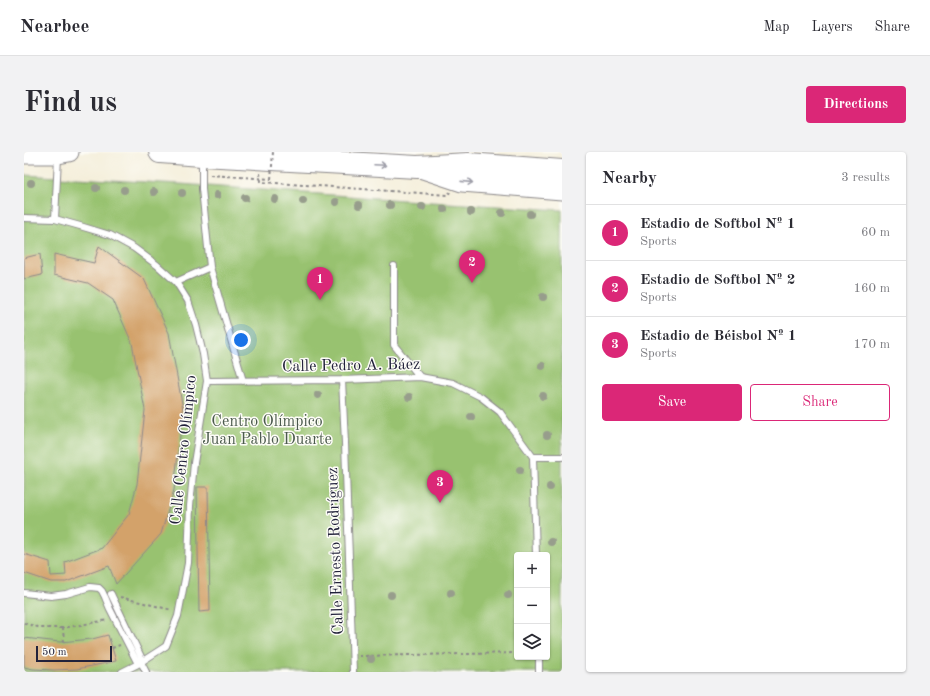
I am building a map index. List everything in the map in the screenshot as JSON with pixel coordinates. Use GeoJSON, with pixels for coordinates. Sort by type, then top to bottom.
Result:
{"type":"FeatureCollection","features":[{"type":"Feature","properties":{"kind":"highway"},"geometry":{"type":"LineString","coordinates":[[160,152],[203,165],[417,167],[468,164],[562,171]]}},
{"type":"Feature","properties":{"kind":"highway"},"geometry":{"type":"LineString","coordinates":[[469,152],[562,160]]}},
{"type":"Feature","properties":{"kind":"main road"},"geometry":{"type":"LineString","coordinates":[[24,154],[64,153]]}},
{"type":"Feature","properties":{"kind":"main road"},"geometry":{"type":"LineString","coordinates":[[417,167],[462,182],[562,190]]}},
{"type":"Feature","properties":{"kind":"lane"},"geometry":{"type":"LineString","coordinates":[[55,219],[64,153]]}},
{"type":"Feature","properties":{"kind":"lane"},"geometry":{"type":"LineString","coordinates":[[203,165],[202,189],[210,267],[243,381]]}},
{"type":"Feature","properties":{"kind":"lane","name":"Calle Centro Olímpico"},"geometry":{"type":"LineString","coordinates":[[24,218],[55,219],[110,236],[134,248],[157,265],[176,282],[188,301],[203,354],[207,381],[194,463],[190,506],[188,562],[178,616],[166,646],[122,672]]}},
{"type":"Feature","properties":{"kind":"lane"},"geometry":{"type":"LineString","coordinates":[[394,266],[394,345],[420,377]]}},
{"type":"Feature","properties":{"kind":"lane"},"geometry":{"type":"LineString","coordinates":[[176,282],[210,267]]}},
{"type":"Feature","properties":{"kind":"lane","name":"Calle Pedro A. Báez"},"geometry":{"type":"LineString","coordinates":[[207,381],[342,380],[420,377],[453,383],[481,397],[500,412],[533,457]]}},
{"type":"Feature","properties":{"kind":"lane","name":"Calle Ernesto Rodríguez"},"geometry":{"type":"LineString","coordinates":[[342,380],[346,451],[353,672]]}},
{"type":"Feature","properties":{"kind":"lane"},"geometry":{"type":"LineString","coordinates":[[536,552],[533,457],[562,457]]}},
{"type":"Feature","properties":{"kind":"lane"},"geometry":{"type":"LineString","coordinates":[[24,593],[51,596],[66,594],[90,587],[98,588],[106,597],[110,609],[141,662]]}},
{"type":"Feature","properties":{"kind":"lane"},"geometry":{"type":"LineString","coordinates":[[111,594],[146,672]]}},
{"type":"Feature","properties":{"kind":"lane"},"geometry":{"type":"LineString","coordinates":[[539,660],[539,672]]}},
{"type":"Feature","properties":{"kind":"path"},"geometry":{"type":"LineString","coordinates":[[203,165],[260,178],[271,179],[272,152]]}},
{"type":"Feature","properties":{"kind":"path"},"geometry":{"type":"LineString","coordinates":[[260,178],[261,182],[448,195],[462,182]]}},
{"type":"Feature","properties":{"kind":"path"},"geometry":{"type":"LineString","coordinates":[[111,594],[179,612]]}},
{"type":"Feature","properties":{"kind":"path"},"geometry":{"type":"LineString","coordinates":[[24,623],[42,628],[63,628],[110,620]]}},
{"type":"Feature","properties":{"kind":"path"},"geometry":{"type":"LineString","coordinates":[[63,628],[64,642]]}},
{"type":"Feature","properties":{"kind":"path"},"geometry":{"type":"LineString","coordinates":[[352,656],[514,653]]}},
{"type":"Feature","properties":{"kind":"green space","name":"Centro Olímpico Juan Pablo Duarte"},"geometry":{"type":"Polygon","coordinates":[[[24,175],[562,210],[562,672],[24,672],[24,175]]]}},
{"type":"Feature","properties":{"kind":"building"},"geometry":{"type":"Polygon","coordinates":[[[99,246],[144,279],[169,333],[183,409],[174,490],[161,534],[116,584],[109,566],[66,582],[51,582],[24,573],[24,554],[50,562],[51,576],[66,575],[65,562],[102,548],[129,514],[137,484],[145,410],[132,343],[113,300],[88,283],[54,275],[54,254],[94,263],[99,246]]]}},
{"type":"Feature","properties":{"kind":"building"},"geometry":{"type":"Polygon","coordinates":[[[40,254],[42,275],[24,279],[24,258],[40,254]]]}},
{"type":"Feature","properties":{"kind":"building"},"geometry":{"type":"Polygon","coordinates":[[[197,487],[208,487],[210,611],[199,612],[197,487]]]}},
{"type":"Feature","properties":{"kind":"building"},"geometry":{"type":"Polygon","coordinates":[[[108,635],[116,661],[77,669],[54,670],[24,667],[24,638],[60,642],[92,639],[108,635]]]}},
{"type":"Feature","properties":{"kind":"place","name":"Estadio de Softbol Nº 2"},"geometry":{"type":"Point","coordinates":[472,283]}},
{"type":"Feature","properties":{"kind":"place","name":"Estadio de Softbol Nº 1"},"geometry":{"type":"Point","coordinates":[320,300]}},
{"type":"Feature","properties":{"kind":"place","name":"Estadio de Béisbol Nº 1"},"geometry":{"type":"Point","coordinates":[440,503]}}]}
